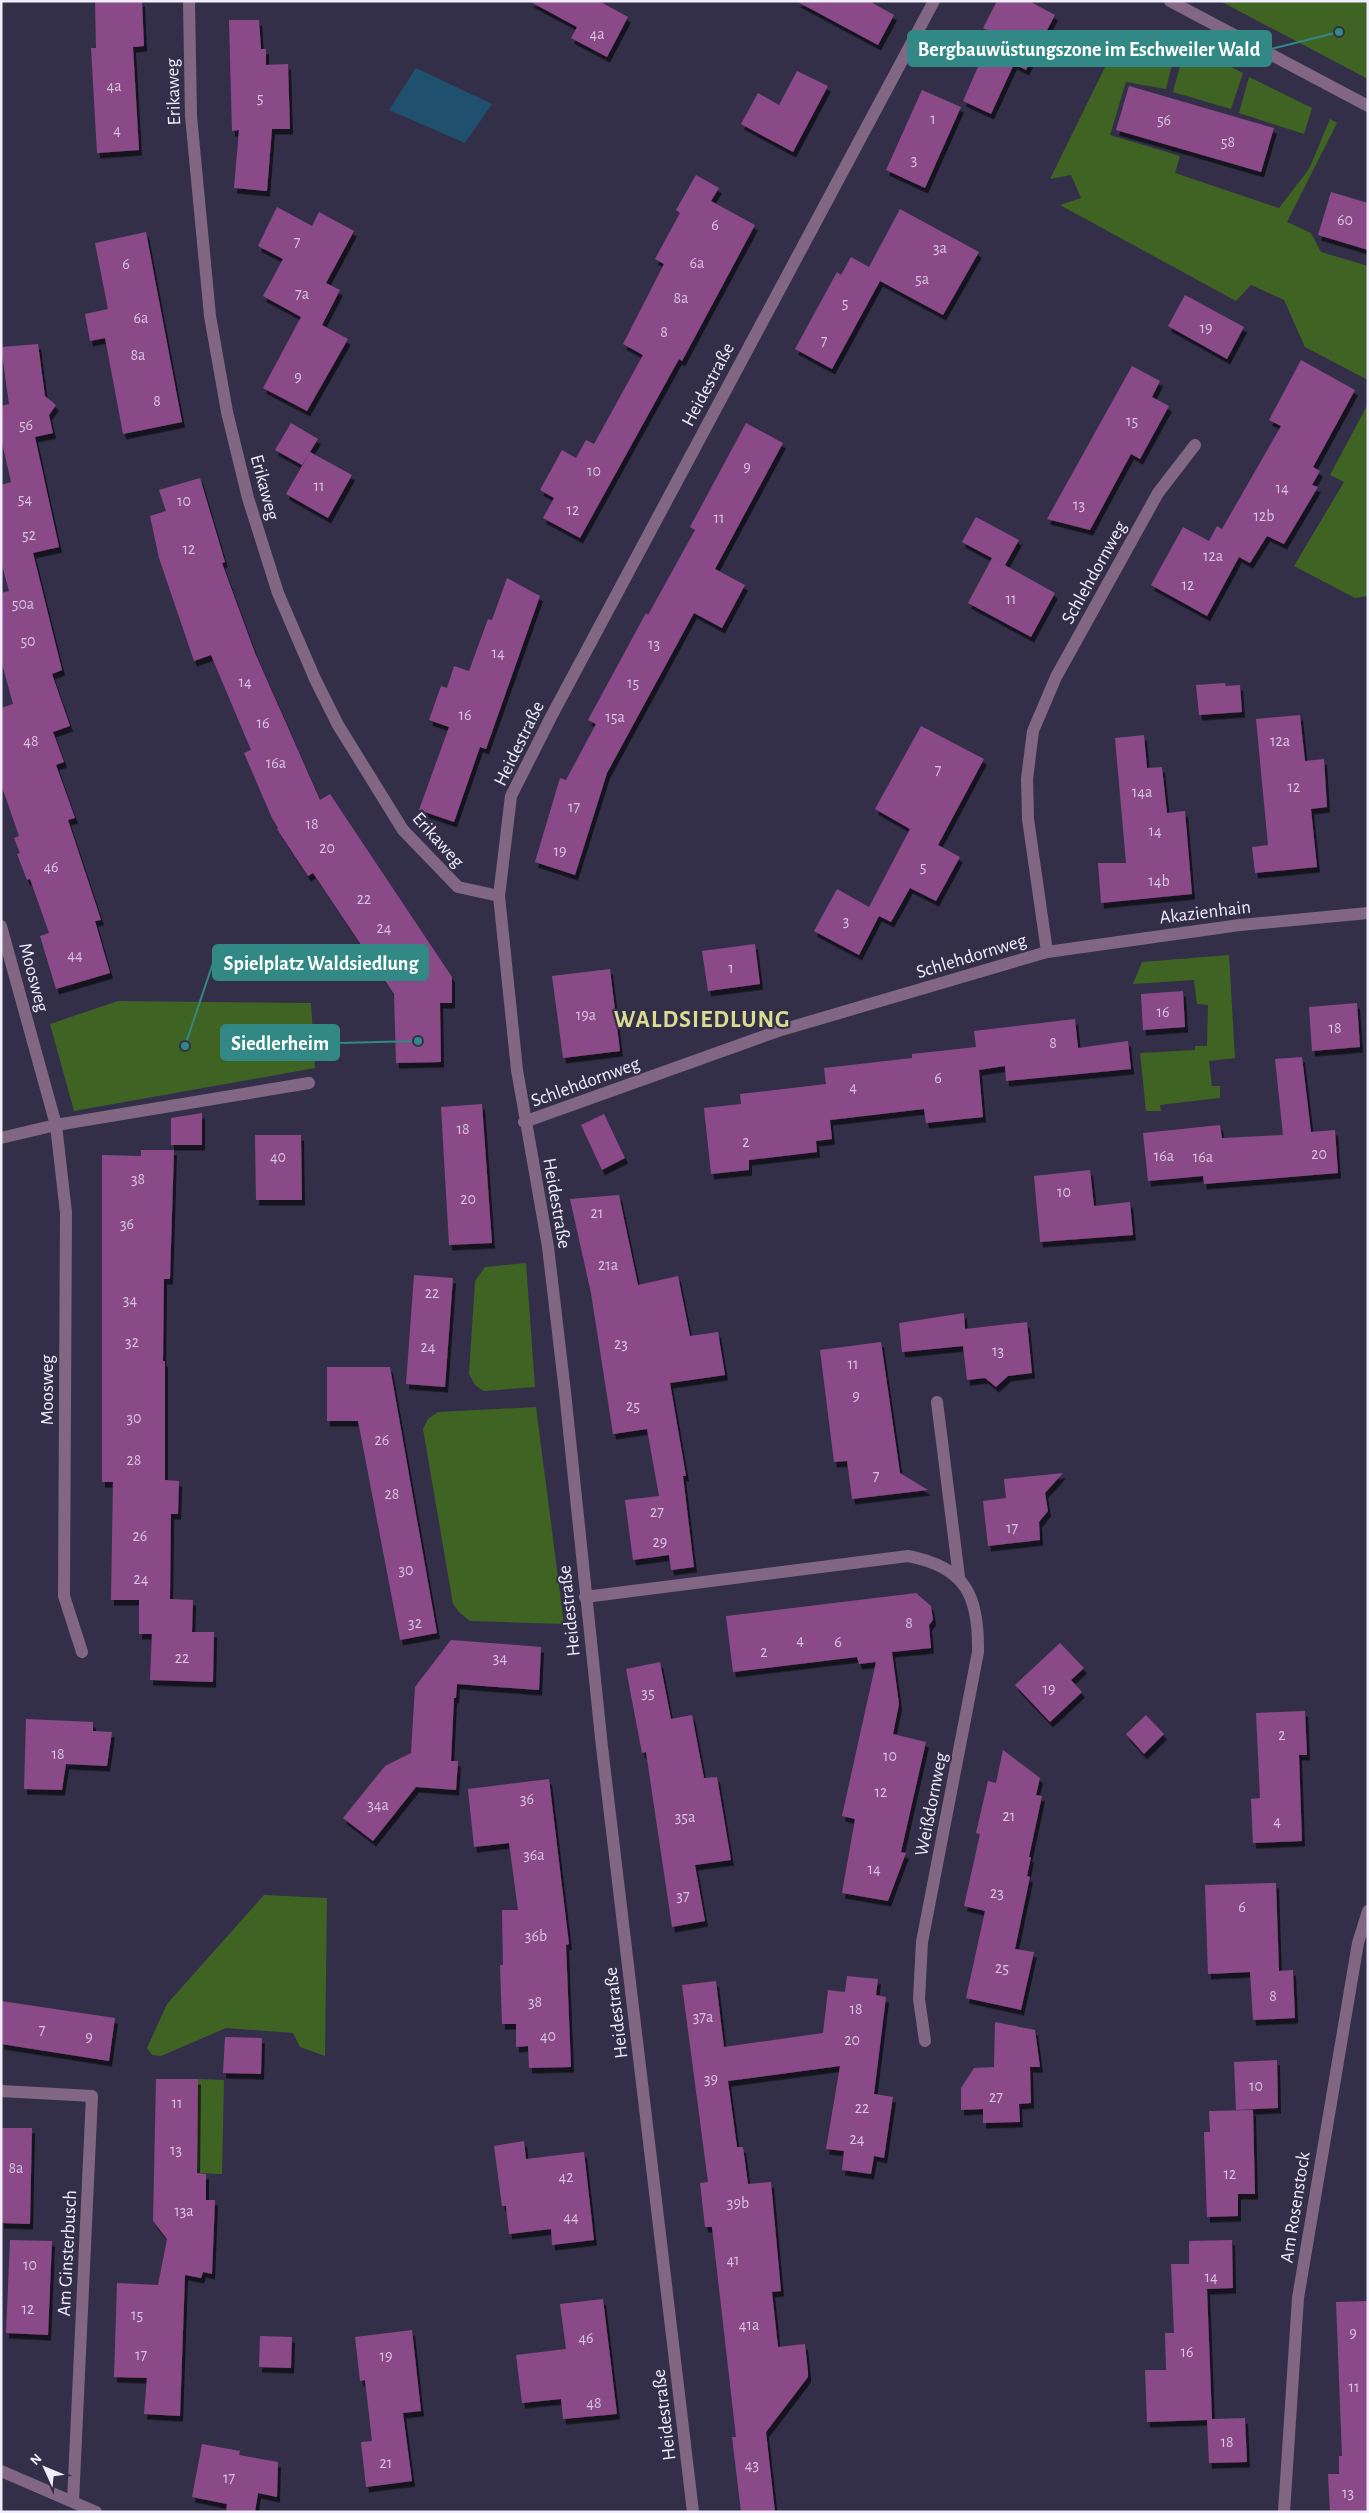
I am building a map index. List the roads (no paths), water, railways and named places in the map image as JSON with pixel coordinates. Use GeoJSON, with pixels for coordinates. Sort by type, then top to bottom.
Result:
{"type":"FeatureCollection","features":[{"type":"Feature","properties":{"kind":"street","name":"Erikaweg"},"geometry":{"type":"LineString","coordinates":[[189,1],[190,116],[210,316],[227,412],[248,498],[278,593],[315,679],[338,725],[403,830],[458,887],[499,896]]}},
{"type":"Feature","properties":{"kind":"street","name":"Heidestraße"},"geometry":{"type":"LineString","coordinates":[[694,2512],[585,1597],[549,1257],[524,1122],[499,896],[511,796],[556,706],[934,1]]}},
{"type":"Feature","properties":{"kind":"street"},"geometry":{"type":"LineString","coordinates":[[1170,1],[1368,106]]}},
{"type":"Feature","properties":{"kind":"street","name":"Schlehdornweg"},"geometry":{"type":"LineString","coordinates":[[524,1122],[778,1031],[1047,952],[1028,819],[1027,779],[1034,731],[1056,677],[1158,493],[1195,445]]}},
{"type":"Feature","properties":{"kind":"street","name":"Akazienhain"},"geometry":{"type":"LineString","coordinates":[[1047,952],[1231,926],[1368,913]]}},
{"type":"Feature","properties":{"kind":"street","name":"Moosweg"},"geometry":{"type":"LineString","coordinates":[[1,926],[56,1126],[66,1213],[64,1596],[82,1652]]}},
{"type":"Feature","properties":{"kind":"street"},"geometry":{"type":"LineString","coordinates":[[1,1138],[56,1126],[309,1083]]}},
{"type":"Feature","properties":{"kind":"street","name":"Weißdornweg"},"geometry":{"type":"LineString","coordinates":[[925,2041],[919,1999],[922,1942],[978,1652],[979,1624],[975,1607],[959,1577],[938,1402]]}},
{"type":"Feature","properties":{"kind":"street"},"geometry":{"type":"LineString","coordinates":[[585,1597],[908,1556],[930,1560],[959,1577]]}},
{"type":"Feature","properties":{"kind":"street","name":"Am Rosenstock"},"geometry":{"type":"LineString","coordinates":[[1284,2512],[1298,2298],[1358,1943],[1368,1911]]}},
{"type":"Feature","properties":{"kind":"street","name":"Am Ginsterbusch"},"geometry":{"type":"LineString","coordinates":[[1,2091],[92,2096],[73,2502]]}},
{"type":"Feature","properties":{"kind":"street"},"geometry":{"type":"LineString","coordinates":[[1,2471],[96,2512]]}},
{"type":"Feature","properties":{"kind":"water"},"geometry":{"type":"Polygon","coordinates":[[[416,68],[492,104],[465,143],[389,110],[416,68]]]}},
{"type":"Feature","properties":{"kind":"place","name":"Bergbauwüstungszone im Eschweiler Wald"},"geometry":{"type":"Point","coordinates":[1339,32]}},
{"type":"Feature","properties":{"kind":"place","name":"Siedlerheim"},"geometry":{"type":"Point","coordinates":[418,1041]}},
{"type":"Feature","properties":{"kind":"place","name":"Spielplatz Waldsiedlung"},"geometry":{"type":"Point","coordinates":[185,1046]}},
{"type":"Feature","properties":{"kind":"district","name":"WALDSIEDLUNG"},"geometry":{"type":"Point","coordinates":[702,1019]}}]}
